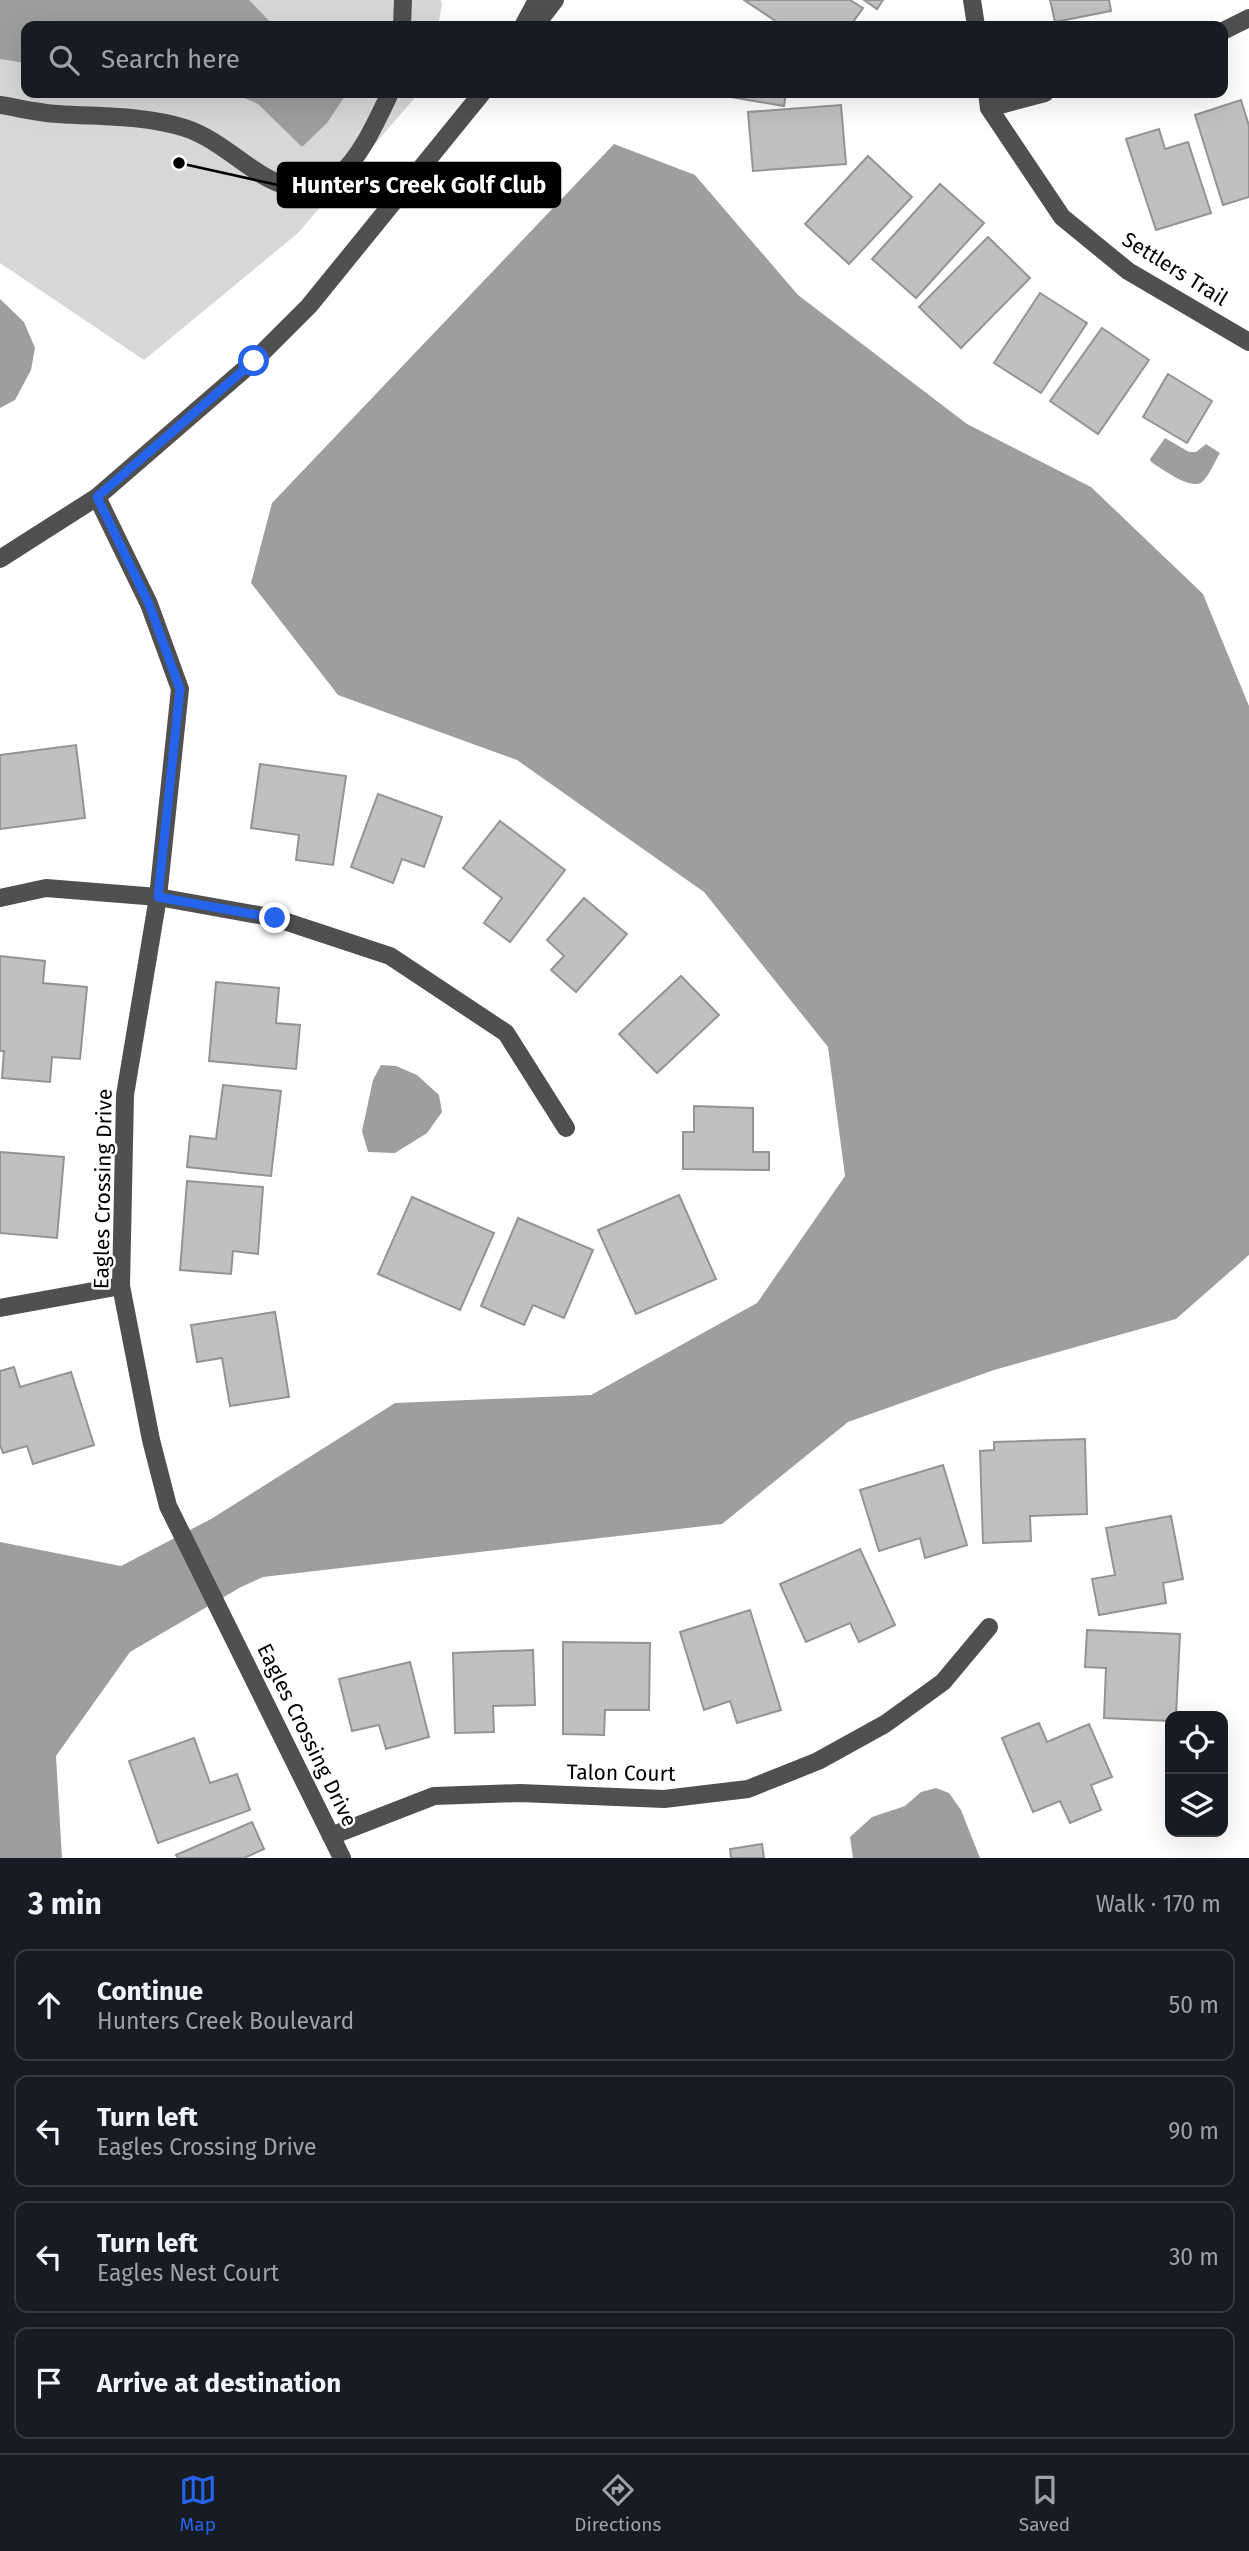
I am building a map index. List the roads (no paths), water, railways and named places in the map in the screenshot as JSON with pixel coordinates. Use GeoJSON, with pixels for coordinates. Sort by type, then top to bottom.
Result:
{"type":"FeatureCollection","features":[{"type":"Feature","properties":{"kind":"street"},"geometry":{"type":"LineString","coordinates":[[402,21],[403,0]]}},
{"type":"Feature","properties":{"kind":"street"},"geometry":{"type":"LineString","coordinates":[[526,21],[537,0]]}},
{"type":"Feature","properties":{"kind":"street"},"geometry":{"type":"LineString","coordinates":[[539,21],[555,0]]}},
{"type":"Feature","properties":{"kind":"street"},"geometry":{"type":"LineString","coordinates":[[972,0],[975,21]]}},
{"type":"Feature","properties":{"kind":"street"},"geometry":{"type":"LineString","coordinates":[[1228,29],[1249,19]]}},
{"type":"Feature","properties":{"kind":"street"},"geometry":{"type":"LineString","coordinates":[[0,105],[56,114],[124,116],[186,129],[225,149],[275,183],[296,190],[319,187],[339,177],[371,130],[387,98]]}},
{"type":"Feature","properties":{"kind":"street"},"geometry":{"type":"LineString","coordinates":[[0,559],[97,497],[254,361],[309,306],[478,98]]}},
{"type":"Feature","properties":{"kind":"street","name":"Settlers Trail"},"geometry":{"type":"LineString","coordinates":[[988,100],[1062,217],[1128,271],[1249,342]]}},
{"type":"Feature","properties":{"kind":"street","name":"Eagles Crossing Drive"},"geometry":{"type":"LineString","coordinates":[[97,497],[149,604],[180,689],[158,897],[125,1095],[121,1286],[151,1440],[168,1506],[342,1858]]}},
{"type":"Feature","properties":{"kind":"street"},"geometry":{"type":"LineString","coordinates":[[0,898],[46,888],[158,897],[275,918],[390,956],[506,1032],[566,1128]]}},
{"type":"Feature","properties":{"kind":"street"},"geometry":{"type":"LineString","coordinates":[[0,1308],[121,1286]]}},
{"type":"Feature","properties":{"kind":"street","name":"Talon Court"},"geometry":{"type":"LineString","coordinates":[[331,1836],[434,1796],[520,1793],[664,1799],[748,1789],[818,1761],[885,1724],[943,1682],[989,1628]]}},
{"type":"Feature","properties":{"kind":"place","name":"Hunter's Creek Golf Club"},"geometry":{"type":"Point","coordinates":[179,163]}}]}
